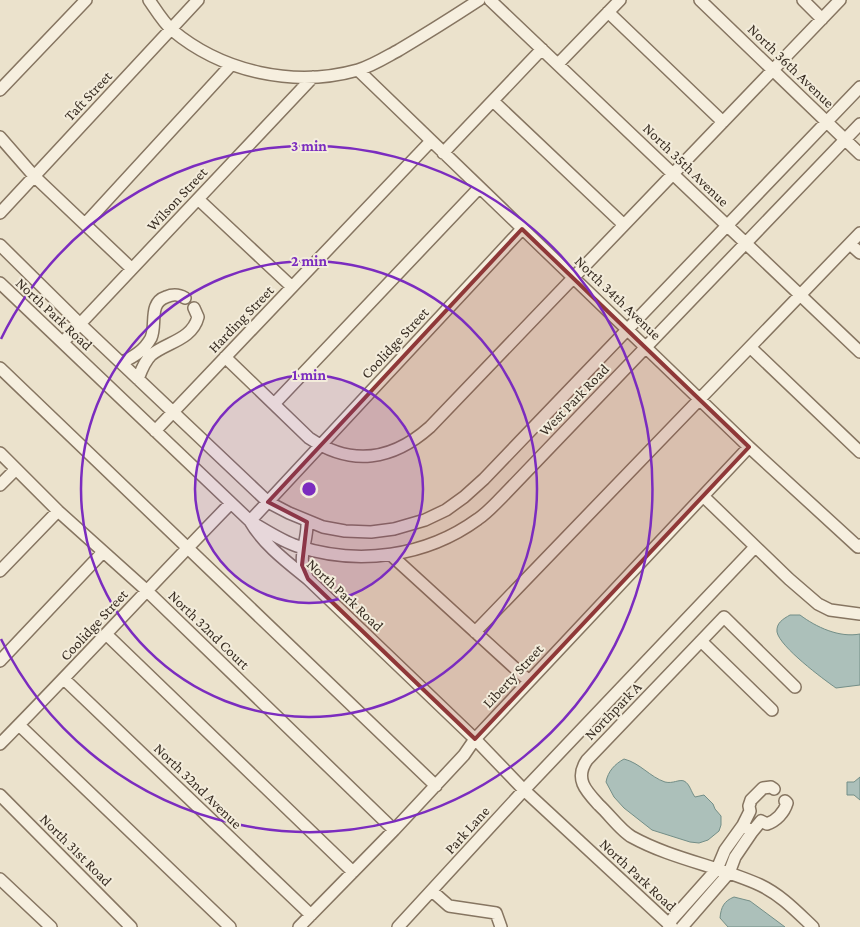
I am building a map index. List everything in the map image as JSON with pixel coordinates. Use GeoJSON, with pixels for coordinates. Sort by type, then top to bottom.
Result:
{"type":"FeatureCollection","features":[{"type":"Feature","properties":{"kind":"street"},"geometry":{"type":"LineString","coordinates":[[0,90],[86,0]]}},
{"type":"Feature","properties":{"kind":"street"},"geometry":{"type":"LineString","coordinates":[[149,0],[170,29],[198,48],[232,64],[259,73],[313,77],[358,70],[386,57],[433,30],[479,0]]}},
{"type":"Feature","properties":{"kind":"street","name":"Taft Street"},"geometry":{"type":"LineString","coordinates":[[0,213],[198,0]]}},
{"type":"Feature","properties":{"kind":"street","name":"North 35th Avenue"},"geometry":{"type":"LineString","coordinates":[[490,0],[860,352]]}},
{"type":"Feature","properties":{"kind":"street"},"geometry":{"type":"LineString","coordinates":[[558,64],[620,0]]}},
{"type":"Feature","properties":{"kind":"street","name":"North 36th Avenue"},"geometry":{"type":"LineString","coordinates":[[700,0],[860,154]]}},
{"type":"Feature","properties":{"kind":"street"},"geometry":{"type":"LineString","coordinates":[[802,0],[822,19]]}},
{"type":"Feature","properties":{"kind":"street"},"geometry":{"type":"LineString","coordinates":[[225,357],[309,438],[320,445],[343,454],[369,456],[402,448],[430,428],[840,0]]}},
{"type":"Feature","properties":{"kind":"street"},"geometry":{"type":"LineString","coordinates":[[608,12],[723,122]]}},
{"type":"Feature","properties":{"kind":"street"},"geometry":{"type":"LineString","coordinates":[[443,153],[542,49]]}},
{"type":"Feature","properties":{"kind":"street"},"geometry":{"type":"LineString","coordinates":[[85,224],[232,64]]}},
{"type":"Feature","properties":{"kind":"street","name":"North 34th Avenue"},"geometry":{"type":"LineString","coordinates":[[358,70],[479,188],[628,328],[749,447],[859,546]]}},
{"type":"Feature","properties":{"kind":"street","name":"Wilson Street"},"geometry":{"type":"LineString","coordinates":[[63,342],[313,77]]}},
{"type":"Feature","properties":{"kind":"street","name":"West Park Road"},"geometry":{"type":"LineString","coordinates":[[268,502],[307,522],[323,527],[371,532],[394,529],[425,520],[446,510],[484,479],[860,86]]}},
{"type":"Feature","properties":{"kind":"street"},"geometry":{"type":"LineString","coordinates":[[493,101],[624,224]]}},
{"type":"Feature","properties":{"kind":"street","name":"West Park Road"},"geometry":{"type":"LineString","coordinates":[[250,521],[269,533],[297,546],[331,554],[362,558],[404,553],[459,532],[479,519],[860,124]]}},
{"type":"Feature","properties":{"kind":"street"},"geometry":{"type":"LineString","coordinates":[[0,137],[34,176],[132,269]]}},
{"type":"Feature","properties":{"kind":"street","name":"Harding Street"},"geometry":{"type":"LineString","coordinates":[[155,431],[431,142]]}},
{"type":"Feature","properties":{"kind":"street"},"geometry":{"type":"LineString","coordinates":[[274,404],[479,188]]}},
{"type":"Feature","properties":{"kind":"street"},"geometry":{"type":"LineString","coordinates":[[198,199],[292,287]]}},
{"type":"Feature","properties":{"kind":"street","name":"Coolidge Street"},"geometry":{"type":"LineString","coordinates":[[250,521],[522,229]]}},
{"type":"Feature","properties":{"kind":"street"},"geometry":{"type":"LineString","coordinates":[[475,632],[860,233]]}},
{"type":"Feature","properties":{"kind":"street"},"geometry":{"type":"LineString","coordinates":[[850,244],[860,254]]}},
{"type":"Feature","properties":{"kind":"street","name":"North Park Road"},"geometry":{"type":"LineString","coordinates":[[0,245],[80,324],[268,502]]}},
{"type":"Feature","properties":{"kind":"street","name":"North Park Road"},"geometry":{"type":"LineString","coordinates":[[0,283],[250,521],[256,533],[308,579],[475,739],[524,790],[670,925]]}},
{"type":"Feature","properties":{"kind":"street"},"geometry":{"type":"LineString","coordinates":[[121,363],[141,351],[147,345],[154,331],[156,305],[161,299],[173,294],[185,298]]}},
{"type":"Feature","properties":{"kind":"street"},"geometry":{"type":"LineString","coordinates":[[138,379],[144,364],[151,355],[186,336],[194,328],[198,318],[194,308]]}},
{"type":"Feature","properties":{"kind":"street"},"geometry":{"type":"LineString","coordinates":[[750,346],[860,452]]}},
{"type":"Feature","properties":{"kind":"street"},"geometry":{"type":"LineString","coordinates":[[0,368],[436,786]]}},
{"type":"Feature","properties":{"kind":"street","name":"Liberty Street"},"geometry":{"type":"LineString","coordinates":[[299,927],[436,786],[464,756],[475,739],[749,447]]}},
{"type":"Feature","properties":{"kind":"street","name":"North 32nd Court"},"geometry":{"type":"LineString","coordinates":[[0,453],[58,511],[146,590],[394,830]]}},
{"type":"Feature","properties":{"kind":"street"},"geometry":{"type":"LineString","coordinates":[[0,485],[16,469]]}},
{"type":"Feature","properties":{"kind":"street"},"geometry":{"type":"LineString","coordinates":[[703,496],[789,579],[818,604],[830,610],[860,614]]}},
{"type":"Feature","properties":{"kind":"street","name":"Coolidge Street"},"geometry":{"type":"LineString","coordinates":[[0,744],[64,679],[146,590],[231,504]]}},
{"type":"Feature","properties":{"kind":"street"},"geometry":{"type":"LineString","coordinates":[[0,571],[58,511]]}},
{"type":"Feature","properties":{"kind":"street"},"geometry":{"type":"LineString","coordinates":[[307,522],[308,529],[302,565],[308,579]]}},
{"type":"Feature","properties":{"kind":"street","name":"Park Lane"},"geometry":{"type":"LineString","coordinates":[[402,923],[524,790],[755,547]]}},
{"type":"Feature","properties":{"kind":"street"},"geometry":{"type":"LineString","coordinates":[[0,661],[103,552]]}},
{"type":"Feature","properties":{"kind":"street"},"geometry":{"type":"LineString","coordinates":[[391,554],[529,681]]}},
{"type":"Feature","properties":{"kind":"street","name":"Northpark A"},"geometry":{"type":"LineString","coordinates":[[795,687],[724,617],[587,760],[581,774],[586,792],[630,836],[678,856],[760,885],[780,896],[813,927]]}},
{"type":"Feature","properties":{"kind":"street"},"geometry":{"type":"LineString","coordinates":[[106,634],[353,872]]}},
{"type":"Feature","properties":{"kind":"street"},"geometry":{"type":"LineString","coordinates":[[700,641],[772,710]]}},
{"type":"Feature","properties":{"kind":"street","name":"North 32nd Avenue"},"geometry":{"type":"LineString","coordinates":[[64,679],[311,915]]}},
{"type":"Feature","properties":{"kind":"street"},"geometry":{"type":"LineString","coordinates":[[19,725],[230,927]]}},
{"type":"Feature","properties":{"kind":"street"},"geometry":{"type":"LineString","coordinates":[[670,925],[717,869],[725,850],[743,825],[750,811],[751,800],[763,788],[771,787],[774,789]]}},
{"type":"Feature","properties":{"kind":"street","name":"North 31st Road"},"geometry":{"type":"LineString","coordinates":[[0,795],[131,927]]}},
{"type":"Feature","properties":{"kind":"street"},"geometry":{"type":"LineString","coordinates":[[750,811],[767,824],[773,822],[785,810],[787,804],[785,801]]}},
{"type":"Feature","properties":{"kind":"street"},"geometry":{"type":"LineString","coordinates":[[682,927],[729,874],[735,857],[761,821]]}},
{"type":"Feature","properties":{"kind":"street"},"geometry":{"type":"LineString","coordinates":[[743,825],[752,832]]}},
{"type":"Feature","properties":{"kind":"street"},"geometry":{"type":"LineString","coordinates":[[0,878],[51,927]]}},
{"type":"Feature","properties":{"kind":"street"},"geometry":{"type":"LineString","coordinates":[[432,891],[449,906],[496,913],[501,927]]}},
{"type":"Feature","properties":{"kind":"highlighted area"},"geometry":{"type":"Polygon","coordinates":[[[522,229],[749,447],[475,739],[308,579],[302,565],[307,522],[268,502],[522,229]]]}},
{"type":"Feature","properties":{"kind":"water"},"geometry":{"type":"Polygon","coordinates":[[[790,615],[800,615],[813,624],[836,633],[860,634],[860,685],[836,688],[812,670],[786,646],[780,638],[777,629],[779,624],[790,615]]]}},
{"type":"Feature","properties":{"kind":"water"},"geometry":{"type":"Polygon","coordinates":[[[624,759],[665,782],[686,782],[695,797],[704,795],[721,816],[719,831],[708,840],[699,843],[652,830],[624,808],[614,797],[606,782],[612,768],[624,759]]]}},
{"type":"Feature","properties":{"kind":"water"},"geometry":{"type":"Polygon","coordinates":[[[860,777],[860,800],[854,795],[847,795],[847,782],[854,782],[860,777]]]}},
{"type":"Feature","properties":{"kind":"water"},"geometry":{"type":"Polygon","coordinates":[[[734,897],[750,901],[785,927],[728,927],[720,918],[720,914],[725,903],[734,897]]]}}]}
